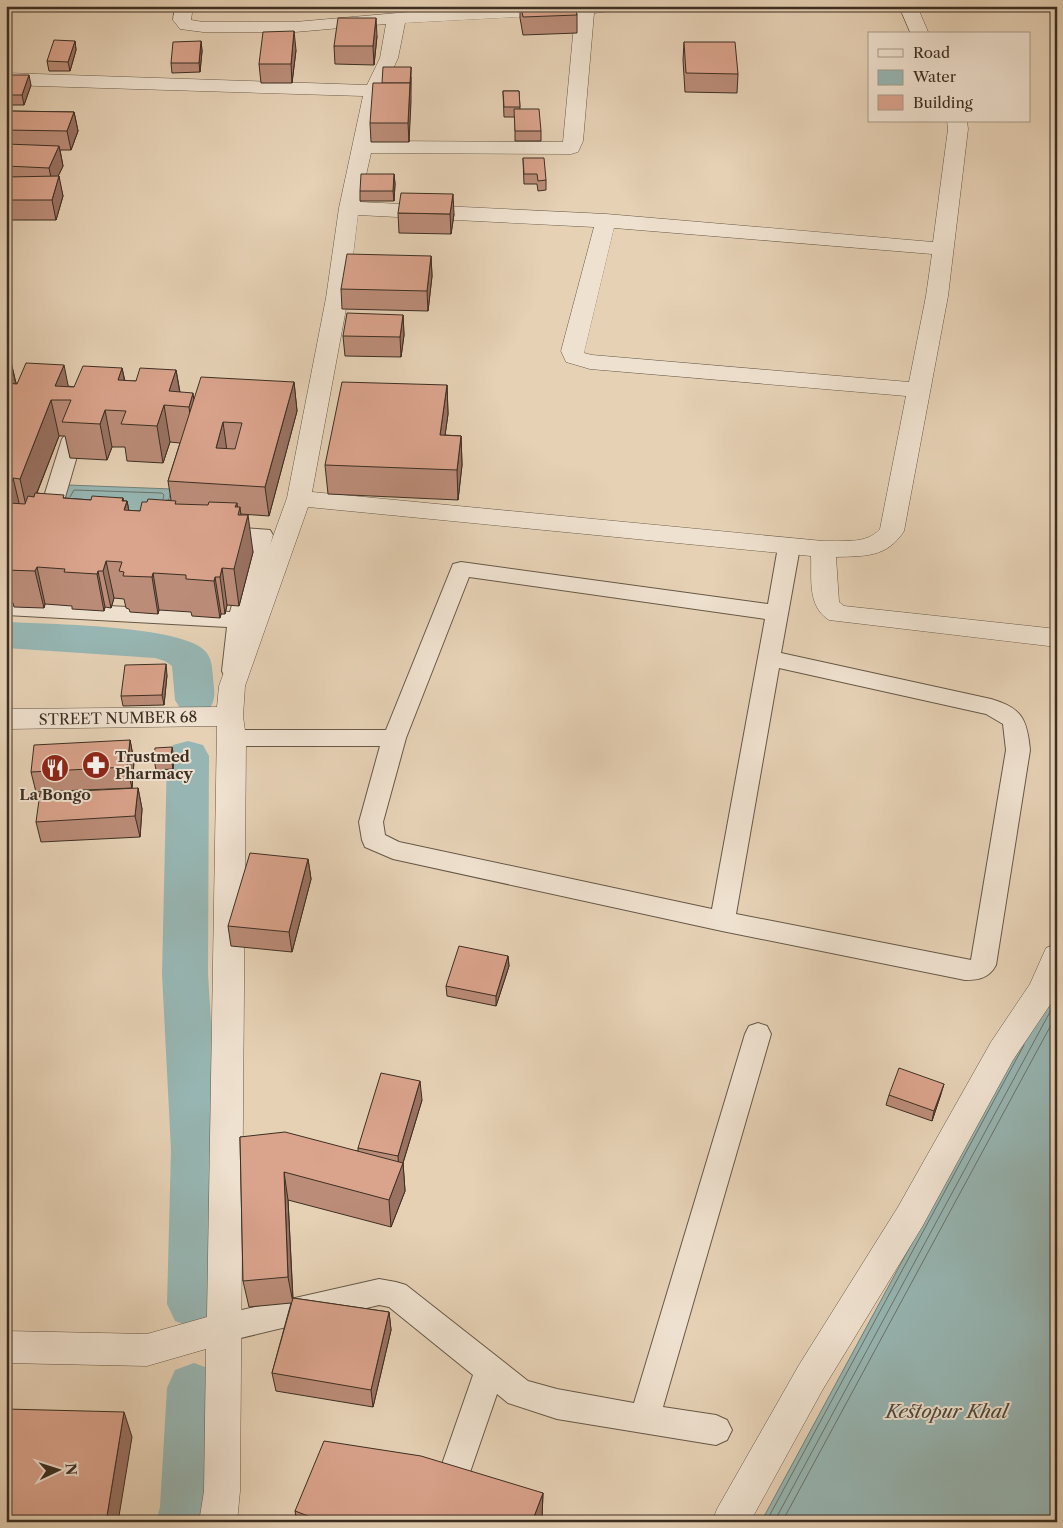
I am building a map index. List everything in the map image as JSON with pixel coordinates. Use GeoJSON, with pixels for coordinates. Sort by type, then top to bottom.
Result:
{"type":"FeatureCollection","features":[{"type":"Feature","properties":{"kind":"street"},"geometry":{"type":"LineString","coordinates":[[184,6],[182,20],[193,27],[295,27],[398,18],[611,6]]}},
{"type":"Feature","properties":{"kind":"street"},"geometry":{"type":"LineString","coordinates":[[908,6],[919,32]]}},
{"type":"Feature","properties":{"kind":"street"},"geometry":{"type":"LineString","coordinates":[[362,147],[570,148],[573,141],[585,8]]}},
{"type":"Feature","properties":{"kind":"street"},"geometry":{"type":"LineString","coordinates":[[218,1522],[222,1491],[232,686],[299,498],[337,298],[349,208],[374,91],[389,58],[395,24],[398,18]]}},
{"type":"Feature","properties":{"kind":"street"},"geometry":{"type":"LineString","coordinates":[[6,80],[374,91]]}},
{"type":"Feature","properties":{"kind":"street"},"geometry":{"type":"LineString","coordinates":[[299,498],[823,550],[866,548],[882,542],[892,531],[937,296],[958,129],[957,122]]}},
{"type":"Feature","properties":{"kind":"street"},"geometry":{"type":"LineString","coordinates":[[349,208],[606,220],[943,250]]}},
{"type":"Feature","properties":{"kind":"street"},"geometry":{"type":"LineString","coordinates":[[606,220],[572,351],[574,357],[590,362],[920,390]]}},
{"type":"Feature","properties":{"kind":"street"},"geometry":{"type":"LineString","coordinates":[[823,550],[826,603],[830,609],[838,614],[1057,638]]}},
{"type":"Feature","properties":{"kind":"street","name":"STREET NUMBER 68"},"geometry":{"type":"LineString","coordinates":[[6,720],[231,727]]}},
{"type":"Feature","properties":{"kind":"street"},"geometry":{"type":"LineString","coordinates":[[730,1522],[811,1377],[910,1217],[1002,1051],[1043,990],[1057,956]]}},
{"type":"Feature","properties":{"kind":"street"},"geometry":{"type":"LineString","coordinates":[[6,1347],[147,1350],[224,1328]]}},
{"type":"Feature","properties":{"kind":"lane"},"geometry":{"type":"LineString","coordinates":[[46,527],[72,439]]}},
{"type":"Feature","properties":{"kind":"lane"},"geometry":{"type":"LineString","coordinates":[[203,533],[262,535],[239,620],[232,686]]}},
{"type":"Feature","properties":{"kind":"lane"},"geometry":{"type":"LineString","coordinates":[[722,921],[788,547]]}},
{"type":"Feature","properties":{"kind":"lane"},"geometry":{"type":"LineString","coordinates":[[769,658],[991,708],[1008,714],[1017,727],[1018,750],[983,965],[976,970],[966,970],[722,921],[393,850],[374,840],[370,822],[394,738],[461,569],[776,613]]}},
{"type":"Feature","properties":{"kind":"lane"},"geometry":{"type":"LineString","coordinates":[[6,608],[239,620]]}},
{"type":"Feature","properties":{"kind":"lane"},"geometry":{"type":"LineString","coordinates":[[231,727],[394,738]]}},
{"type":"Feature","properties":{"kind":"lane"},"geometry":{"type":"LineString","coordinates":[[644,1419],[758,1034]]}},
{"type":"Feature","properties":{"kind":"lane"},"geometry":{"type":"LineString","coordinates":[[224,1328],[379,1292],[396,1295],[519,1393],[557,1404],[716,1430]]}},
{"type":"Feature","properties":{"kind":"lane"},"geometry":{"type":"LineString","coordinates":[[457,1467],[489,1371]]}},
{"type":"Feature","properties":{"kind":"water"},"geometry":{"type":"Polygon","coordinates":[[[68,485],[172,489],[163,518],[59,514],[68,485]]]}},
{"type":"Feature","properties":{"kind":"water","name":"Kestopur Khal"},"geometry":{"type":"Polygon","coordinates":[[[1057,975],[1057,1522],[761,1522],[1057,975]]]}},
{"type":"Feature","properties":{"kind":"building"},"geometry":{"type":"Polygon","coordinates":[[[521,6],[575,6],[577,15],[523,17],[521,6]]]}},
{"type":"Feature","properties":{"kind":"building"},"geometry":{"type":"Polygon","coordinates":[[[338,18],[376,18],[373,46],[334,46],[338,18]]]}},
{"type":"Feature","properties":{"kind":"building"},"geometry":{"type":"Polygon","coordinates":[[[294,31],[291,64],[259,64],[263,32],[294,31]]]}},
{"type":"Feature","properties":{"kind":"building"},"geometry":{"type":"Polygon","coordinates":[[[54,40],[75,41],[68,62],[47,61],[54,40]]]}},
{"type":"Feature","properties":{"kind":"building"},"geometry":{"type":"Polygon","coordinates":[[[201,41],[199,63],[171,63],[173,42],[201,41]]]}},
{"type":"Feature","properties":{"kind":"building"},"geometry":{"type":"Polygon","coordinates":[[[684,42],[735,42],[738,74],[686,73],[684,42]]]}},
{"type":"Feature","properties":{"kind":"building"},"geometry":{"type":"Polygon","coordinates":[[[383,67],[411,67],[410,83],[382,83],[383,67]]]}},
{"type":"Feature","properties":{"kind":"building"},"geometry":{"type":"Polygon","coordinates":[[[6,75],[29,75],[22,95],[6,95],[6,75]]]}},
{"type":"Feature","properties":{"kind":"building"},"geometry":{"type":"Polygon","coordinates":[[[373,83],[410,83],[408,123],[370,123],[373,83]]]}},
{"type":"Feature","properties":{"kind":"building"},"geometry":{"type":"Polygon","coordinates":[[[503,91],[519,91],[520,107],[504,107],[503,91]]]}},
{"type":"Feature","properties":{"kind":"building"},"geometry":{"type":"Polygon","coordinates":[[[514,109],[539,109],[541,131],[515,131],[514,109]]]}},
{"type":"Feature","properties":{"kind":"building"},"geometry":{"type":"Polygon","coordinates":[[[6,111],[74,112],[67,131],[6,130],[6,111]]]}},
{"type":"Feature","properties":{"kind":"building"},"geometry":{"type":"Polygon","coordinates":[[[6,144],[59,146],[49,168],[6,166],[6,144]]]}},
{"type":"Feature","properties":{"kind":"building"},"geometry":{"type":"Polygon","coordinates":[[[523,158],[544,158],[546,180],[538,181],[537,174],[524,174],[523,158]]]}},
{"type":"Feature","properties":{"kind":"building"},"geometry":{"type":"Polygon","coordinates":[[[361,174],[394,174],[393,191],[360,191],[361,174]]]}},
{"type":"Feature","properties":{"kind":"building"},"geometry":{"type":"Polygon","coordinates":[[[59,176],[52,200],[6,200],[6,177],[59,176]]]}},
{"type":"Feature","properties":{"kind":"building"},"geometry":{"type":"Polygon","coordinates":[[[401,193],[453,194],[450,214],[398,213],[401,193]]]}},
{"type":"Feature","properties":{"kind":"building"},"geometry":{"type":"Polygon","coordinates":[[[347,254],[431,256],[427,291],[341,289],[347,254]]]}},
{"type":"Feature","properties":{"kind":"building"},"geometry":{"type":"Polygon","coordinates":[[[347,313],[403,315],[400,337],[343,336],[347,313]]]}},
{"type":"Feature","properties":{"kind":"building"},"geometry":{"type":"Polygon","coordinates":[[[6,362],[11,362],[6,373],[6,362]]]}},
{"type":"Feature","properties":{"kind":"building"},"geometry":{"type":"Polygon","coordinates":[[[26,363],[64,365],[55,386],[74,387],[83,366],[122,368],[118,380],[136,381],[140,368],[176,370],[169,391],[193,393],[189,407],[164,405],[157,426],[121,424],[126,411],[105,410],[100,424],[62,422],[71,400],[51,400],[20,479],[13,478],[7,496],[12,496],[9,503],[25,504],[28,496],[34,497],[35,493],[64,495],[63,498],[91,500],[92,496],[123,498],[122,501],[127,501],[124,510],[140,511],[142,502],[147,502],[148,499],[176,501],[175,504],[208,505],[209,502],[237,503],[235,507],[240,507],[238,515],[248,515],[234,569],[222,568],[220,577],[215,577],[214,581],[186,579],[186,575],[153,573],[152,577],[123,576],[124,572],[119,571],[122,562],[106,561],[103,571],[98,571],[97,574],[64,572],[65,569],[37,567],[35,571],[6,570],[6,383],[17,384],[26,363]]]}},
{"type":"Feature","properties":{"kind":"building"},"geometry":{"type":"Polygon","coordinates":[[[201,377],[294,382],[265,487],[168,481],[201,377]],[[223,422],[216,448],[235,449],[242,423],[223,422]]]}},
{"type":"Feature","properties":{"kind":"building"},"geometry":{"type":"Polygon","coordinates":[[[342,382],[447,385],[440,435],[461,436],[457,470],[325,465],[342,382]]]}},
{"type":"Feature","properties":{"kind":"building"},"geometry":{"type":"Polygon","coordinates":[[[166,664],[162,695],[121,696],[125,665],[166,664]]]}},
{"type":"Feature","properties":{"kind":"building"},"geometry":{"type":"Polygon","coordinates":[[[130,740],[127,767],[31,772],[34,745],[130,740]]]}},
{"type":"Feature","properties":{"kind":"building"},"geometry":{"type":"Polygon","coordinates":[[[172,747],[171,758],[154,759],[155,748],[172,747]]]}},
{"type":"Feature","properties":{"kind":"building"},"geometry":{"type":"Polygon","coordinates":[[[138,788],[135,816],[36,822],[40,793],[138,788]]]}},
{"type":"Feature","properties":{"kind":"building"},"geometry":{"type":"Polygon","coordinates":[[[250,853],[308,859],[289,932],[228,926],[250,853]]]}},
{"type":"Feature","properties":{"kind":"building"},"geometry":{"type":"Polygon","coordinates":[[[459,946],[508,956],[496,996],[446,986],[459,946]]]}},
{"type":"Feature","properties":{"kind":"building"},"geometry":{"type":"Polygon","coordinates":[[[899,1068],[944,1084],[934,1111],[889,1095],[899,1068]]]}},
{"type":"Feature","properties":{"kind":"building"},"geometry":{"type":"Polygon","coordinates":[[[381,1073],[420,1081],[398,1156],[358,1148],[381,1073]]]}},
{"type":"Feature","properties":{"kind":"building"},"geometry":{"type":"Polygon","coordinates":[[[285,1132],[403,1163],[389,1200],[284,1172],[288,1277],[243,1281],[240,1137],[285,1132]]]}},
{"type":"Feature","properties":{"kind":"building"},"geometry":{"type":"Polygon","coordinates":[[[293,1298],[389,1312],[371,1390],[272,1373],[293,1298]]]}},
{"type":"Feature","properties":{"kind":"building"},"geometry":{"type":"Polygon","coordinates":[[[6,1409],[124,1412],[106,1522],[6,1522],[6,1409]]]}},
{"type":"Feature","properties":{"kind":"building"},"geometry":{"type":"Polygon","coordinates":[[[324,1441],[421,1456],[543,1493],[532,1522],[324,1522],[295,1511],[324,1441]]]}},
{"type":"Feature","properties":{"kind":"waterway"},"geometry":{"type":"LineString","coordinates":[[6,635],[155,645],[178,651],[191,660],[195,700]]}},
{"type":"Feature","properties":{"kind":"waterway"},"geometry":{"type":"LineString","coordinates":[[188,756],[185,974],[195,1150],[193,1304]]}},
{"type":"Feature","properties":{"kind":"waterway"},"geometry":{"type":"LineString","coordinates":[[184,1522],[188,1507],[194,1388]]}},
{"type":"Feature","properties":{"kind":"place","name":"Trustmed Pharmacy"},"geometry":{"type":"Point","coordinates":[96,765]}},
{"type":"Feature","properties":{"kind":"place","name":"La Bongo"},"geometry":{"type":"Point","coordinates":[55,768]}}]}
